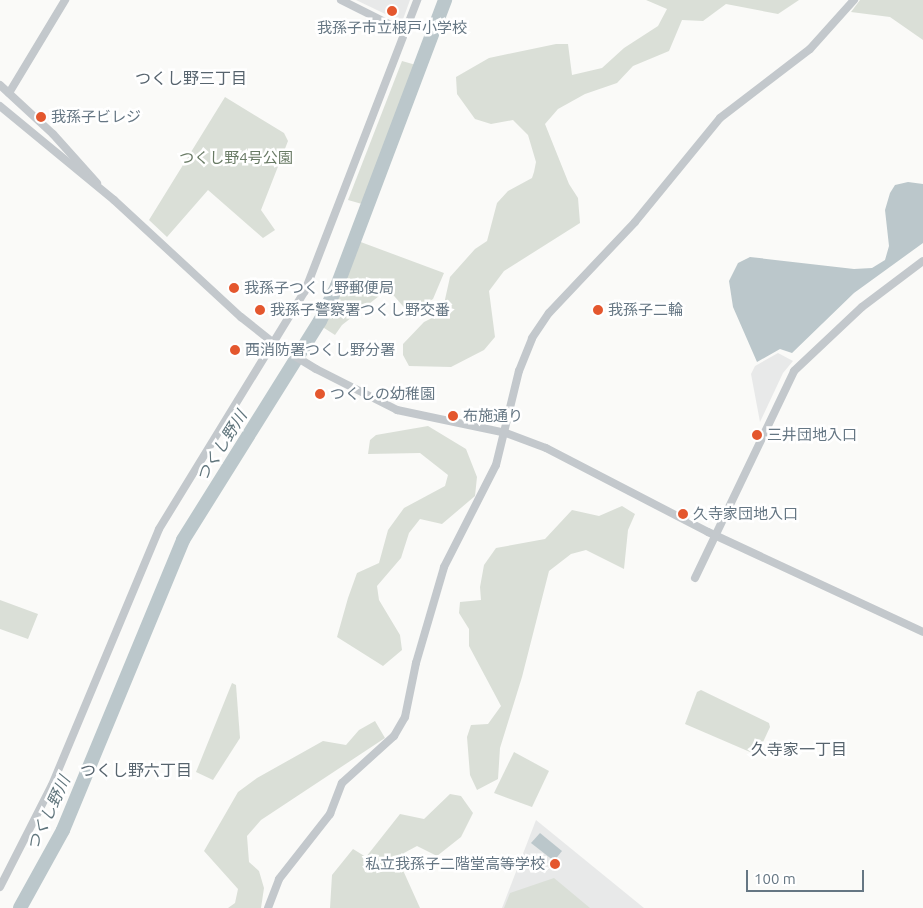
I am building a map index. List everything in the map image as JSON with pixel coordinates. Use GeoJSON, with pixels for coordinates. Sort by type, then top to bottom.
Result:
{"type":"FeatureCollection","features":[{"type":"Feature","properties":{"kind":"street"},"geometry":{"type":"LineString","coordinates":[[9,94],[65,0]]}},
{"type":"Feature","properties":{"kind":"street"},"geometry":{"type":"LineString","coordinates":[[341,0],[405,32]]}},
{"type":"Feature","properties":{"kind":"street"},"geometry":{"type":"LineString","coordinates":[[0,887],[52,785],[159,529],[275,344],[308,284],[417,0]]}},
{"type":"Feature","properties":{"kind":"street"},"geometry":{"type":"LineString","coordinates":[[268,908],[282,873],[330,814],[342,783],[400,727],[444,567],[492,476],[506,433],[523,359],[532,338],[549,313],[635,222],[720,118],[805,53],[854,0]]}},
{"type":"Feature","properties":{"kind":"street"},"geometry":{"type":"LineString","coordinates":[[0,85],[65,146],[104,192]]}},
{"type":"Feature","properties":{"kind":"street"},"geometry":{"type":"LineString","coordinates":[[0,106],[104,192],[275,344],[388,406],[506,433],[546,448],[716,535],[923,632]]}},
{"type":"Feature","properties":{"kind":"street"},"geometry":{"type":"LineString","coordinates":[[695,578],[794,370],[862,308],[923,261]]}},
{"type":"Feature","properties":{"kind":"shaded area","name":"我孫子市立根戸小学校"},"geometry":{"type":"Polygon","coordinates":[[[356,0],[410,0],[402,22],[356,0]]]}},
{"type":"Feature","properties":{"kind":"shaded area"},"geometry":{"type":"Polygon","coordinates":[[[908,182],[923,184],[923,243],[854,293],[792,353],[780,349],[757,362],[733,307],[729,281],[738,263],[750,257],[854,269],[872,268],[885,260],[889,246],[885,210],[890,193],[895,185],[908,182]]]}},
{"type":"Feature","properties":{"kind":"shaded area"},"geometry":{"type":"Polygon","coordinates":[[[778,353],[793,361],[783,373],[760,422],[751,374],[755,366],[778,353]]]}},
{"type":"Feature","properties":{"kind":"shaded area","name":"私立我孫子二階堂高等学校"},"geometry":{"type":"Polygon","coordinates":[[[536,820],[644,908],[502,908],[536,820]]]}},
{"type":"Feature","properties":{"kind":"shaded area"},"geometry":{"type":"Polygon","coordinates":[[[540,833],[562,851],[554,861],[531,843],[540,833]]]}},
{"type":"Feature","properties":{"kind":"green space"},"geometry":{"type":"Polygon","coordinates":[[[646,0],[799,0],[778,14],[726,4],[703,21],[682,20],[669,51],[633,66],[617,83],[585,94],[558,109],[545,124],[569,184],[578,198],[580,223],[504,271],[489,291],[495,337],[484,350],[451,367],[409,366],[403,355],[403,344],[424,322],[442,313],[450,277],[475,249],[487,241],[497,203],[508,191],[532,178],[536,162],[528,135],[513,120],[491,124],[475,119],[457,94],[456,77],[489,58],[556,44],[568,44],[572,75],[602,68],[624,48],[658,26],[667,9],[646,0]]]}},
{"type":"Feature","properties":{"kind":"green space"},"geometry":{"type":"Polygon","coordinates":[[[860,0],[923,0],[923,40],[890,17],[851,12],[860,0]]]}},
{"type":"Feature","properties":{"kind":"green space"},"geometry":{"type":"Polygon","coordinates":[[[402,61],[416,65],[362,204],[348,200],[402,61]]]}},
{"type":"Feature","properties":{"kind":"green space","name":"つくし野4号公園"},"geometry":{"type":"Polygon","coordinates":[[[225,97],[284,133],[288,141],[261,210],[275,230],[263,238],[208,190],[167,237],[149,220],[225,97]]]}},
{"type":"Feature","properties":{"kind":"green space"},"geometry":{"type":"Polygon","coordinates":[[[358,241],[444,273],[433,299],[409,313],[388,289],[342,325],[335,335],[321,326],[358,241]]]}},
{"type":"Feature","properties":{"kind":"green space"},"geometry":{"type":"Polygon","coordinates":[[[428,426],[466,449],[477,477],[475,496],[442,524],[420,519],[409,533],[401,558],[377,586],[379,600],[400,635],[402,650],[383,666],[337,637],[348,598],[357,573],[379,563],[388,530],[404,508],[445,486],[448,475],[420,453],[368,454],[370,440],[376,435],[428,426]]]}},
{"type":"Feature","properties":{"kind":"green space"},"geometry":{"type":"Polygon","coordinates":[[[622,506],[635,514],[628,530],[624,569],[586,550],[571,554],[549,571],[522,677],[500,748],[498,779],[477,790],[470,775],[467,737],[471,725],[488,724],[501,706],[469,646],[469,629],[459,613],[460,602],[481,600],[480,587],[484,565],[496,548],[545,539],[572,510],[599,516],[622,506]]]}},
{"type":"Feature","properties":{"kind":"green space"},"geometry":{"type":"Polygon","coordinates":[[[0,600],[38,614],[28,639],[0,629],[0,600]]]}},
{"type":"Feature","properties":{"kind":"green space"},"geometry":{"type":"Polygon","coordinates":[[[232,683],[236,685],[240,738],[213,780],[196,772],[232,683]]]}},
{"type":"Feature","properties":{"kind":"green space"},"geometry":{"type":"Polygon","coordinates":[[[701,690],[769,723],[770,727],[757,755],[685,724],[697,692],[701,690]]]}},
{"type":"Feature","properties":{"kind":"green space"},"geometry":{"type":"Polygon","coordinates":[[[375,721],[385,738],[261,820],[247,836],[249,862],[259,871],[264,888],[261,908],[228,908],[235,903],[238,889],[204,851],[238,792],[257,778],[323,741],[346,745],[359,730],[375,721]]]}},
{"type":"Feature","properties":{"kind":"green space"},"geometry":{"type":"Polygon","coordinates":[[[514,752],[549,771],[532,807],[494,793],[514,752]]]}},
{"type":"Feature","properties":{"kind":"green space"},"geometry":{"type":"Polygon","coordinates":[[[450,794],[461,796],[473,813],[461,837],[437,856],[417,846],[404,853],[402,868],[420,908],[330,908],[332,875],[353,849],[366,857],[400,814],[424,819],[450,794]]]}},
{"type":"Feature","properties":{"kind":"green space"},"geometry":{"type":"Polygon","coordinates":[[[554,878],[590,908],[504,908],[510,893],[554,878]]]}},
{"type":"Feature","properties":{"kind":"waterway","name":"つくし野川"},"geometry":{"type":"LineString","coordinates":[[20,908],[63,830],[183,540],[320,321],[337,286],[445,0]]}},
{"type":"Feature","properties":{"kind":"place","name":"我孫子市立根戸小学校"},"geometry":{"type":"Point","coordinates":[392,11]}},
{"type":"Feature","properties":{"kind":"place","name":"我孫子ビレジ"},"geometry":{"type":"Point","coordinates":[41,117]}},
{"type":"Feature","properties":{"kind":"place","name":"我孫子つくし野郵便局"},"geometry":{"type":"Point","coordinates":[234,288]}},
{"type":"Feature","properties":{"kind":"place","name":"我孫子警察署つくし野交番"},"geometry":{"type":"Point","coordinates":[260,310]}},
{"type":"Feature","properties":{"kind":"place","name":"我孫子二輪"},"geometry":{"type":"Point","coordinates":[598,310]}},
{"type":"Feature","properties":{"kind":"place","name":"西消防署つくし野分署"},"geometry":{"type":"Point","coordinates":[235,350]}},
{"type":"Feature","properties":{"kind":"place","name":"つくしの幼稚園"},"geometry":{"type":"Point","coordinates":[320,394]}},
{"type":"Feature","properties":{"kind":"place","name":"布施通り"},"geometry":{"type":"Point","coordinates":[453,416]}},
{"type":"Feature","properties":{"kind":"place","name":"三井団地入口"},"geometry":{"type":"Point","coordinates":[757,435]}},
{"type":"Feature","properties":{"kind":"place","name":"久寺家団地入口"},"geometry":{"type":"Point","coordinates":[683,514]}},
{"type":"Feature","properties":{"kind":"place","name":"私立我孫子二階堂高等学校"},"geometry":{"type":"Point","coordinates":[555,864]}},
{"type":"Feature","properties":{"kind":"district","name":"つくし野三丁目"},"geometry":{"type":"Point","coordinates":[191,78]}},
{"type":"Feature","properties":{"kind":"district","name":"久寺家一丁目"},"geometry":{"type":"Point","coordinates":[799,749]}},
{"type":"Feature","properties":{"kind":"district","name":"つくし野六丁目"},"geometry":{"type":"Point","coordinates":[136,770]}}]}
